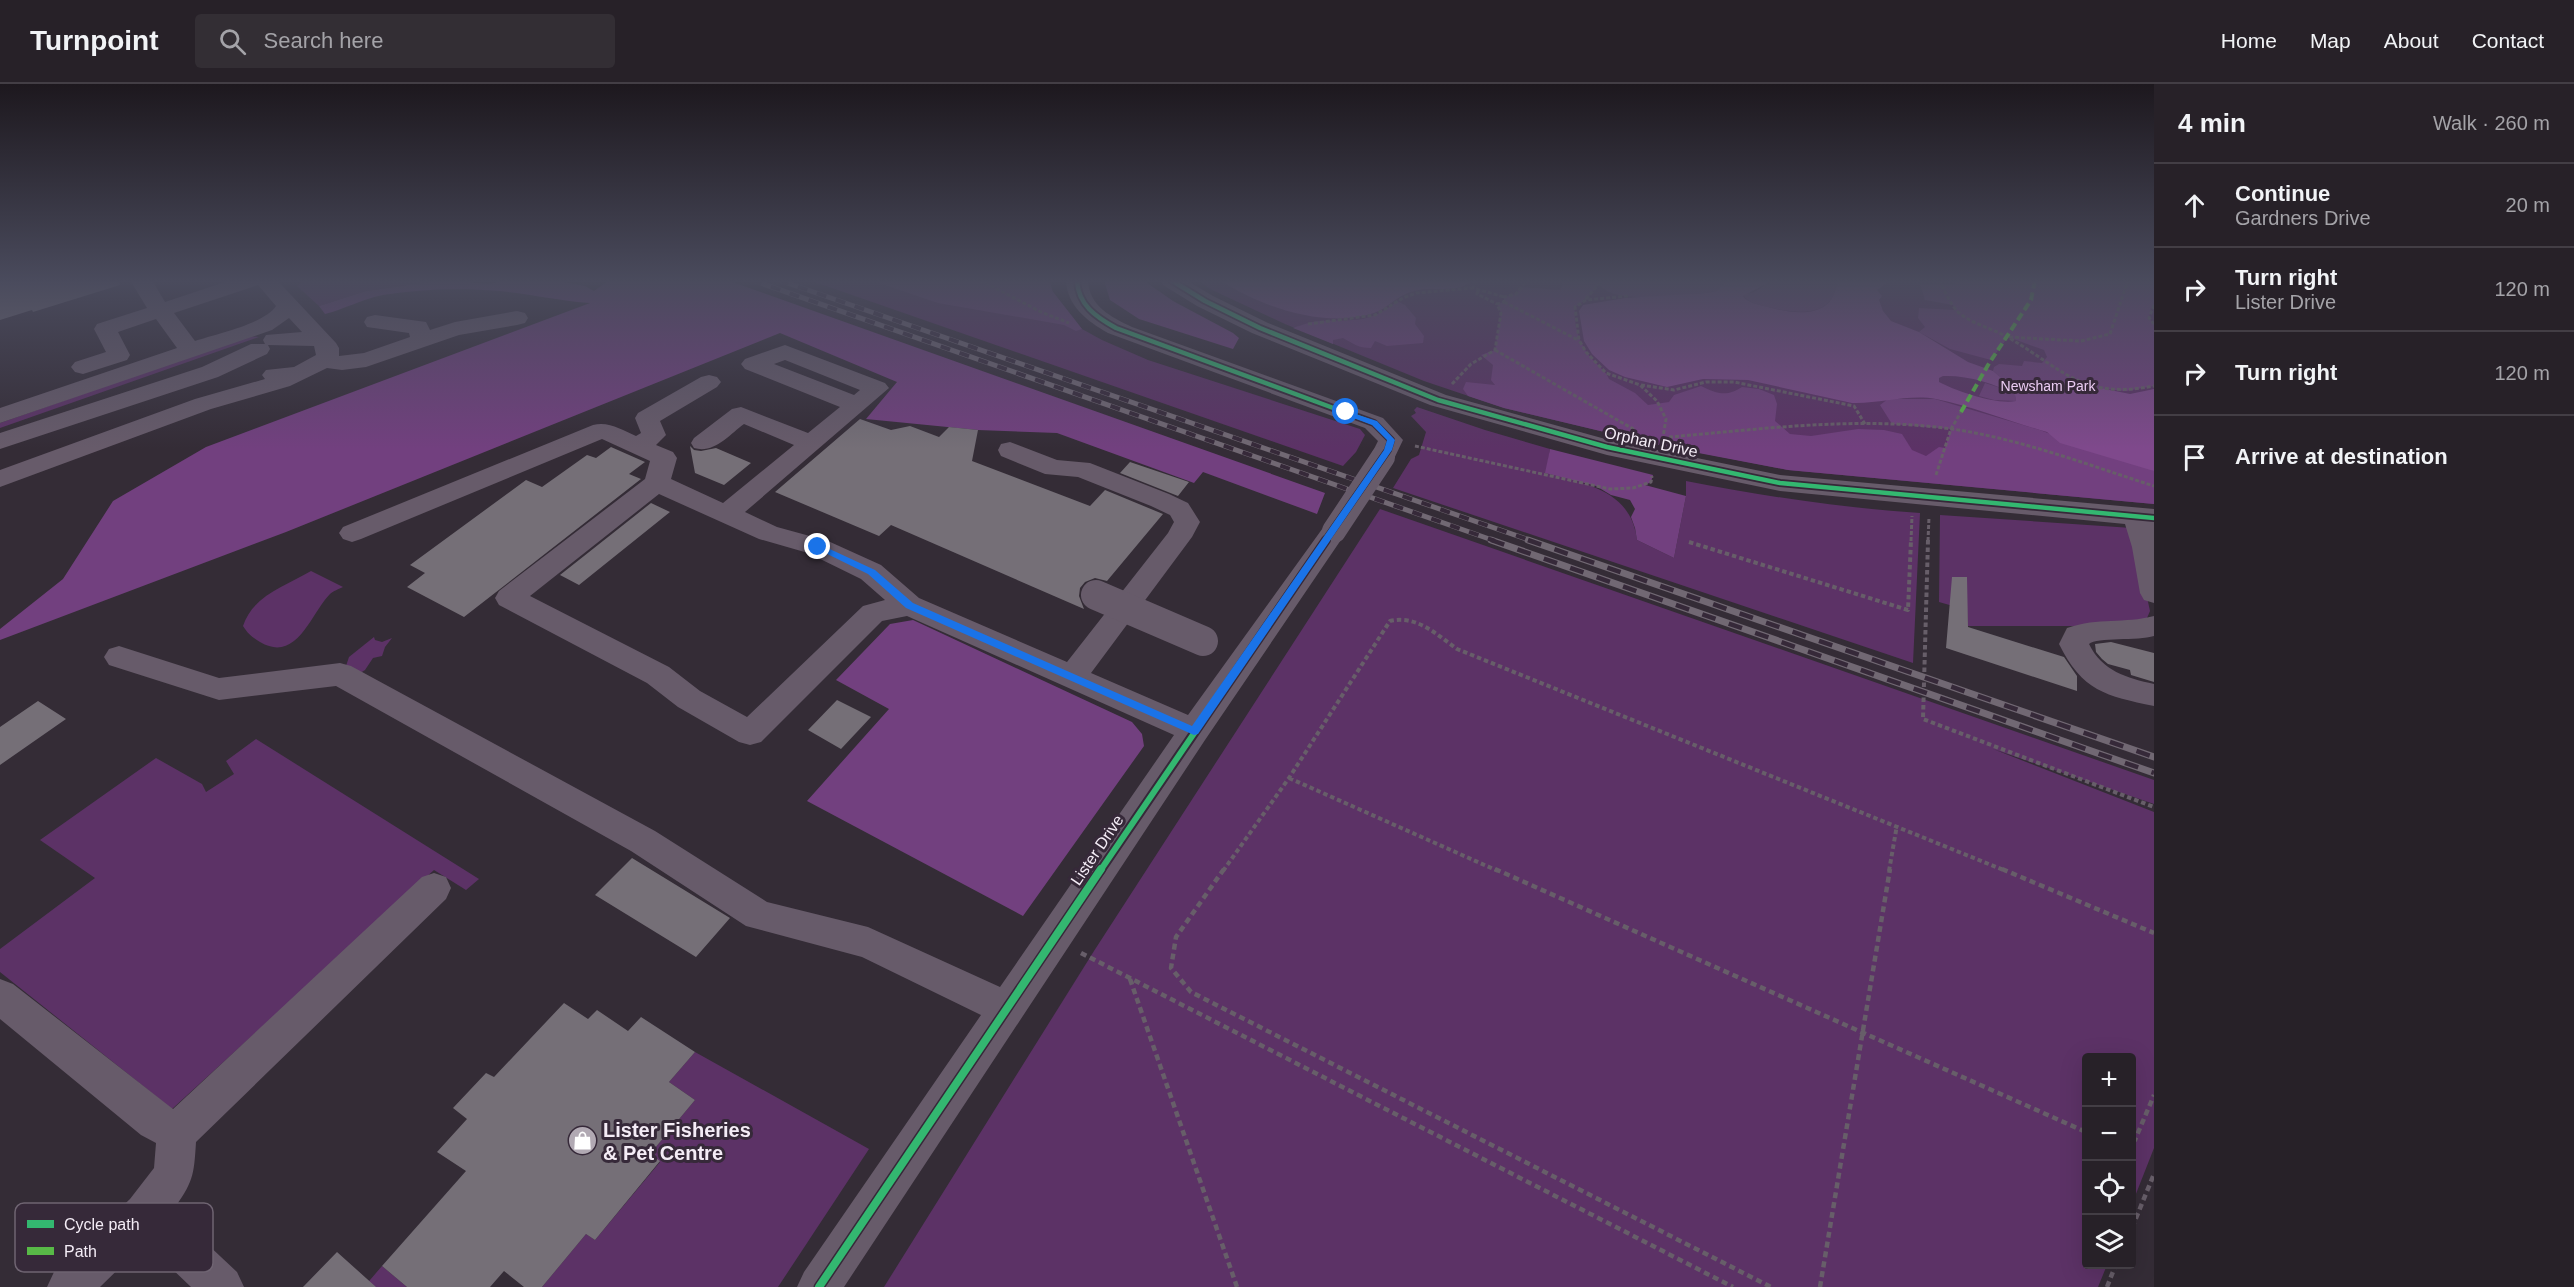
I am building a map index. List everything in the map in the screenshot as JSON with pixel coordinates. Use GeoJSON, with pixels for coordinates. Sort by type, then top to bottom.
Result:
{"type":"FeatureCollection","features":[{"type":"Feature","properties":{"kind":"street"},"geometry":{"type":"LineString","coordinates":[[0,396],[119,355],[109,336]]}},
{"type":"Feature","properties":{"kind":"street"},"geometry":{"type":"LineString","coordinates":[[179,336],[190,351]]}},
{"type":"Feature","properties":{"kind":"street"},"geometry":{"type":"LineString","coordinates":[[313,336],[325,350],[330,362],[346,364],[362,361],[433,336]]}},
{"type":"Feature","properties":{"kind":"street"},"geometry":{"type":"LineString","coordinates":[[421,336],[422,340]]}},
{"type":"Feature","properties":{"kind":"street","name":"Lister Drive"},"geometry":{"type":"LineString","coordinates":[[819,1287],[1194,731],[1334,531],[1383,457],[1391,440],[1374,423],[1135,336]]}},
{"type":"Feature","properties":{"kind":"street","name":"Orphan Drive"},"geometry":{"type":"LineString","coordinates":[[1279,336],[1438,400],[1565,437],[1658,443],[1780,483],[2145,517]]}},
{"type":"Feature","properties":{"kind":"street"},"geometry":{"type":"LineString","coordinates":[[0,416],[190,351],[266,338],[307,338],[325,350]]}},
{"type":"Feature","properties":{"kind":"street"},"geometry":{"type":"LineString","coordinates":[[0,441],[236,362],[266,338]]}},
{"type":"Feature","properties":{"kind":"street"},"geometry":{"type":"LineString","coordinates":[[266,338],[256,359],[261,368],[276,375],[295,374]]}},
{"type":"Feature","properties":{"kind":"street"},"geometry":{"type":"LineString","coordinates":[[0,479],[203,404],[282,381],[315,367],[325,350]]}},
{"type":"Feature","properties":{"kind":"street"},"geometry":{"type":"LineString","coordinates":[[0,434],[170,375],[202,372],[236,362]]}},
{"type":"Feature","properties":{"kind":"street"},"geometry":{"type":"LineString","coordinates":[[639,446],[654,435],[647,418],[709,382]]}},
{"type":"Feature","properties":{"kind":"street"},"geometry":{"type":"LineString","coordinates":[[726,514],[857,405]]}},
{"type":"Feature","properties":{"kind":"street"},"geometry":{"type":"LineString","coordinates":[[703,443],[741,414],[812,443]]}},
{"type":"Feature","properties":{"kind":"street"},"geometry":{"type":"LineString","coordinates":[[352,533],[602,430],[664,458],[657,483],[509,598],[626,657],[658,675],[689,699],[750,733],[873,613],[909,605]]}},
{"type":"Feature","properties":{"kind":"street"},"geometry":{"type":"LineString","coordinates":[[1010,450],[1054,468],[1081,468],[1160,500],[1179,509],[1187,522],[1179,537],[1072,677]]}},
{"type":"Feature","properties":{"kind":"street"},"geometry":{"type":"LineString","coordinates":[[657,483],[768,534],[818,547],[871,572],[909,605],[1194,731]]}},
{"type":"Feature","properties":{"kind":"street"},"geometry":{"type":"LineString","coordinates":[[2145,517],[2146,547],[2154,593]]}},
{"type":"Feature","properties":{"kind":"street"},"geometry":{"type":"LineString","coordinates":[[1096,595],[1244,658]]}},
{"type":"Feature","properties":{"kind":"street"},"geometry":{"type":"LineString","coordinates":[[2154,626],[2144,630],[2088,630],[2077,635],[2074,644],[2080,660],[2092,674],[2121,687],[2154,695]]}},
{"type":"Feature","properties":{"kind":"street"},"geometry":{"type":"LineString","coordinates":[[119,657],[219,689],[340,674],[642,841],[758,915],[868,943],[1007,1009]]}},
{"type":"Feature","properties":{"kind":"street"},"geometry":{"type":"LineString","coordinates":[[153,1203],[174,1175],[177,1133],[434,888]]}},
{"type":"Feature","properties":{"kind":"street"},"geometry":{"type":"LineString","coordinates":[[0,996],[155,1121],[177,1133]]}},
{"type":"Feature","properties":{"kind":"street"},"geometry":{"type":"LineString","coordinates":[[69,1287],[85,1272]]}},
{"type":"Feature","properties":{"kind":"street"},"geometry":{"type":"LineString","coordinates":[[206,1272],[222,1287]]}},
{"type":"Feature","properties":{"kind":"path"},"geometry":{"type":"LineString","coordinates":[[1495,350],[1497,336]]}},
{"type":"Feature","properties":{"kind":"path"},"geometry":{"type":"LineString","coordinates":[[1572,336],[1579,340]]}},
{"type":"Feature","properties":{"kind":"path"},"geometry":{"type":"LineString","coordinates":[[1579,336],[1586,352],[1606,373],[1640,385],[1674,390],[1706,382],[1752,384],[1854,406],[1865,424]]}},
{"type":"Feature","properties":{"kind":"path"},"geometry":{"type":"LineString","coordinates":[[2008,337],[2081,341],[2101,336]]}},
{"type":"Feature","properties":{"kind":"path"},"geometry":{"type":"LineString","coordinates":[[2008,337],[2077,382],[2103,389],[2126,391],[2154,386]]}},
{"type":"Feature","properties":{"kind":"path"},"geometry":{"type":"LineString","coordinates":[[1438,400],[1470,362],[1495,350]]}},
{"type":"Feature","properties":{"kind":"path"},"geometry":{"type":"LineString","coordinates":[[1495,350],[1575,397],[1643,432]]}},
{"type":"Feature","properties":{"kind":"path"},"geometry":{"type":"LineString","coordinates":[[1444,453],[1545,473],[1610,489],[1633,488],[1651,482],[1658,443],[1666,419],[1657,401],[1640,385]]}},
{"type":"Feature","properties":{"kind":"path"},"geometry":{"type":"LineString","coordinates":[[1689,542],[1908,610],[1921,496],[1961,412]]}},
{"type":"Feature","properties":{"kind":"path"},"geometry":{"type":"LineString","coordinates":[[1658,443],[1818,425],[1865,424],[1951,429],[1989,436],[2154,486]]}},
{"type":"Feature","properties":{"kind":"path"},"geometry":{"type":"LineString","coordinates":[[1921,496],[1923,718],[2154,807]]}},
{"type":"Feature","properties":{"kind":"path"},"geometry":{"type":"LineString","coordinates":[[1771,1287],[1191,992],[1171,968],[1176,937],[1288,778],[1390,621],[1403,618],[1419,622],[1457,649],[1897,825],[2154,933]]}},
{"type":"Feature","properties":{"kind":"path"},"geometry":{"type":"LineString","coordinates":[[1288,778],[2082,1130]]}},
{"type":"Feature","properties":{"kind":"path"},"geometry":{"type":"LineString","coordinates":[[1820,1287],[1897,825]]}},
{"type":"Feature","properties":{"kind":"path"},"geometry":{"type":"LineString","coordinates":[[1054,938],[1733,1287]]}},
{"type":"Feature","properties":{"kind":"path"},"geometry":{"type":"LineString","coordinates":[[1130,979],[1237,1287]]}},
{"type":"Feature","properties":{"kind":"path"},"geometry":{"type":"LineString","coordinates":[[2136,1138],[2154,1095]]}},
{"type":"Feature","properties":{"kind":"path"},"geometry":{"type":"LineString","coordinates":[[2136,1218],[2154,1174]]}},
{"type":"Feature","properties":{"kind":"path"},"geometry":{"type":"LineString","coordinates":[[2107,1287],[2114,1269]]}},
{"type":"Feature","properties":{"kind":"green space"},"geometry":{"type":"Polygon","coordinates":[[[249,336],[259,337],[0,428],[0,423],[249,336]]]}},
{"type":"Feature","properties":{"kind":"green space"},"geometry":{"type":"Polygon","coordinates":[[[970,336],[1095,336],[1148,360],[1360,429],[1365,435],[1356,452],[1343,466],[970,336]]]}},
{"type":"Feature","properties":{"kind":"green space","name":"Newsham Park"},"geometry":{"type":"Polygon","coordinates":[[[1315,336],[2154,336],[2154,504],[1788,470],[1655,444],[1504,408],[1424,381],[1315,336]]]}},
{"type":"Feature","properties":{"kind":"green space"},"geometry":{"type":"Polygon","coordinates":[[[1417,407],[1550,449],[1546,473],[1604,492],[1626,510],[1633,523],[1637,540],[1674,558],[1686,496],[1686,481],[1803,501],[1920,513],[1913,663],[1393,488],[1411,459],[1419,455],[1426,432],[1411,416],[1416,413],[1414,410],[1417,407]]]}},
{"type":"Feature","properties":{"kind":"green space"},"geometry":{"type":"Polygon","coordinates":[[[1380,509],[2154,780],[2154,804],[1993,749],[2154,812],[2154,1148],[2136,1194],[2136,1053],[2082,1053],[2082,1269],[2105,1269],[2098,1287],[884,1287],[1094,951],[1380,509]]]}},
{"type":"Feature","properties":{"kind":"green space"},"geometry":{"type":"Polygon","coordinates":[[[1940,515],[2132,528],[2150,611],[2147,618],[2125,626],[1968,626],[1967,610],[1939,602],[1940,515]]]}},
{"type":"Feature","properties":{"kind":"green space"},"geometry":{"type":"Polygon","coordinates":[[[311,571],[343,587],[330,594],[302,633],[284,646],[273,647],[250,635],[243,626],[254,606],[271,592],[311,571]]]}},
{"type":"Feature","properties":{"kind":"green space"},"geometry":{"type":"Polygon","coordinates":[[[374,637],[375,640],[382,642],[392,638],[382,656],[373,658],[365,670],[357,675],[346,666],[349,657],[374,637]]]}},
{"type":"Feature","properties":{"kind":"green space"},"geometry":{"type":"Polygon","coordinates":[[[256,739],[479,879],[466,890],[434,870],[172,1109],[0,972],[0,949],[95,878],[40,840],[156,758],[202,784],[206,792],[234,774],[226,761],[256,739]]]}},
{"type":"Feature","properties":{"kind":"green space"},"geometry":{"type":"Polygon","coordinates":[[[695,1052],[869,1149],[778,1287],[542,1287],[586,1234],[595,1240],[660,1162],[650,1154],[695,1100],[669,1082],[695,1052]]]}},
{"type":"Feature","properties":{"kind":"green space"},"geometry":{"type":"Polygon","coordinates":[[[382,1266],[407,1287],[364,1287],[382,1266]]]}},
{"type":"Feature","properties":{"kind":"shaded area"},"geometry":{"type":"Polygon","coordinates":[[[502,336],[772,336],[286,532],[0,640],[0,629],[63,579],[113,501],[206,447],[502,336]]]}},
{"type":"Feature","properties":{"kind":"shaded area"},"geometry":{"type":"Polygon","coordinates":[[[787,336],[885,336],[1325,493],[1317,514],[1203,472],[1194,483],[1057,433],[978,430],[866,419],[897,382],[787,336]]]}},
{"type":"Feature","properties":{"kind":"shaded area"},"geometry":{"type":"Polygon","coordinates":[[[1193,336],[1237,336],[1239,338],[1233,349],[1193,336]]]}},
{"type":"Feature","properties":{"kind":"shaded area"},"geometry":{"type":"Polygon","coordinates":[[[1313,336],[1424,336],[1423,343],[1387,346],[1375,341],[1371,348],[1356,345],[1343,338],[1333,340],[1333,344],[1313,336]]]}},
{"type":"Feature","properties":{"kind":"shaded area"},"geometry":{"type":"Polygon","coordinates":[[[1497,336],[1579,336],[1588,354],[1609,379],[1635,393],[1648,405],[1669,402],[1674,395],[1701,386],[1722,393],[1732,392],[1742,387],[1759,389],[1774,395],[1777,404],[1775,421],[1790,434],[1811,436],[1858,429],[1884,430],[1902,434],[1912,450],[1926,456],[1939,447],[1945,448],[1951,429],[1892,424],[1880,405],[1888,399],[1935,399],[2040,430],[2110,457],[2151,469],[2154,471],[2154,504],[1788,470],[1667,447],[1504,408],[1468,396],[1463,389],[1466,382],[1495,385],[1491,380],[1493,365],[1481,355],[1495,350],[1497,336]]]}},
{"type":"Feature","properties":{"kind":"shaded area"},"geometry":{"type":"Polygon","coordinates":[[[1583,336],[1926,336],[1968,362],[1993,371],[2005,381],[2070,382],[2130,394],[2154,389],[2154,471],[2060,443],[2047,432],[1936,399],[1915,398],[1852,403],[1748,380],[1703,379],[1667,387],[1625,377],[1609,370],[1592,354],[1583,336]],[[1943,376],[1939,378],[1939,382],[1987,399],[2016,401],[2015,395],[1971,378],[1943,376]]]}},
{"type":"Feature","properties":{"kind":"shaded area"},"geometry":{"type":"Polygon","coordinates":[[[1927,336],[2154,336],[2154,386],[2126,391],[2103,389],[2077,382],[2014,383],[2005,381],[1993,371],[1994,367],[1999,364],[2022,366],[2024,361],[2042,363],[2047,357],[2044,350],[2008,337],[1991,360],[1950,349],[1927,336]]]}},
{"type":"Feature","properties":{"kind":"shaded area"},"geometry":{"type":"Polygon","coordinates":[[[1985,383],[2015,395],[2016,401],[1994,400],[1979,396],[1985,383]]]}},
{"type":"Feature","properties":{"kind":"shaded area"},"geometry":{"type":"Polygon","coordinates":[[[1550,449],[1653,475],[1651,482],[1645,485],[1686,496],[1674,558],[1637,540],[1631,517],[1635,509],[1630,500],[1611,495],[1596,486],[1545,473],[1550,449]]]}},
{"type":"Feature","properties":{"kind":"shaded area"},"geometry":{"type":"Polygon","coordinates":[[[913,620],[1132,722],[1142,734],[1144,746],[1023,916],[807,801],[889,709],[836,680],[890,624],[913,620]]]}},
{"type":"Feature","properties":{"kind":"building"},"geometry":{"type":"Polygon","coordinates":[[[860,419],[891,430],[910,426],[939,437],[949,427],[978,430],[972,461],[1090,506],[1105,490],[1163,514],[1107,581],[1095,578],[1085,582],[1080,588],[1079,596],[1084,609],[891,525],[879,536],[775,492],[860,419]]]}},
{"type":"Feature","properties":{"kind":"building"},"geometry":{"type":"Polygon","coordinates":[[[690,446],[694,450],[701,451],[716,448],[751,463],[724,485],[695,473],[690,446]]]}},
{"type":"Feature","properties":{"kind":"building"},"geometry":{"type":"Polygon","coordinates":[[[611,447],[645,462],[629,474],[641,479],[464,617],[407,587],[425,573],[410,565],[526,480],[542,487],[587,455],[596,458],[611,447]]]}},
{"type":"Feature","properties":{"kind":"building"},"geometry":{"type":"Polygon","coordinates":[[[1130,462],[1189,482],[1178,496],[1120,473],[1130,462]]]}},
{"type":"Feature","properties":{"kind":"building"},"geometry":{"type":"Polygon","coordinates":[[[651,503],[670,512],[579,585],[560,575],[651,503]]]}},
{"type":"Feature","properties":{"kind":"building"},"geometry":{"type":"Polygon","coordinates":[[[1952,577],[1967,577],[1968,627],[2064,657],[2077,676],[2077,691],[1946,648],[1952,577]]]}},
{"type":"Feature","properties":{"kind":"building"},"geometry":{"type":"Polygon","coordinates":[[[2111,642],[2154,653],[2154,682],[2131,675],[2130,670],[2108,664],[2102,659],[2096,652],[2095,644],[2111,642]]]}},
{"type":"Feature","properties":{"kind":"building"},"geometry":{"type":"Polygon","coordinates":[[[837,700],[871,717],[841,749],[808,730],[837,700]]]}},
{"type":"Feature","properties":{"kind":"building"},"geometry":{"type":"Polygon","coordinates":[[[38,701],[66,719],[0,765],[0,727],[38,701]]]}},
{"type":"Feature","properties":{"kind":"building"},"geometry":{"type":"Polygon","coordinates":[[[632,858],[730,918],[696,957],[595,895],[632,858]]]}},
{"type":"Feature","properties":{"kind":"building","name":"Lister Fisheries & Pet Centre"},"geometry":{"type":"Polygon","coordinates":[[[564,1003],[588,1019],[597,1010],[628,1031],[641,1017],[695,1052],[669,1082],[695,1100],[650,1154],[660,1161],[595,1240],[586,1234],[542,1287],[524,1287],[504,1271],[490,1287],[407,1287],[382,1266],[466,1171],[437,1152],[467,1119],[453,1108],[486,1073],[494,1077],[564,1003]]]}},
{"type":"Feature","properties":{"kind":"building"},"geometry":{"type":"Polygon","coordinates":[[[337,1252],[376,1287],[303,1287],[337,1252]]]}},
{"type":"Feature","properties":{"kind":"railway"},"geometry":{"type":"LineString","coordinates":[[912,336],[1495,541]]}},
{"type":"Feature","properties":{"kind":"railway"},"geometry":{"type":"LineString","coordinates":[[941,336],[1532,541]]}},
{"type":"Feature","properties":{"kind":"railway"},"geometry":{"type":"LineString","coordinates":[[1491,540],[2154,773]]}},
{"type":"Feature","properties":{"kind":"railway"},"geometry":{"type":"LineString","coordinates":[[1528,540],[2154,757]]}},
{"type":"Feature","properties":{"kind":"marked path"},"geometry":{"type":"LineString","coordinates":[[1961,412],[2007,336]]}},
{"type":"Feature","properties":{"kind":"cycle path"},"geometry":{"type":"LineString","coordinates":[[819,1287],[1194,731],[1388,450],[1391,440],[1374,423],[1135,336]]}},
{"type":"Feature","properties":{"kind":"cycle path"},"geometry":{"type":"LineString","coordinates":[[1280,336],[1438,400],[1607,447],[1780,483],[2154,518]]}},
{"type":"Feature","properties":{"kind":"place","name":"Lister Fisheries & Pet Centre"},"geometry":{"type":"Point","coordinates":[582,1141]}},
{"type":"Feature","properties":{"kind":"route"},"geometry":{"type":"LineString","coordinates":[[818,547],[871,572],[909,605],[1194,731],[1388,450],[1391,440],[1374,423],[1346,412]]}}]}
